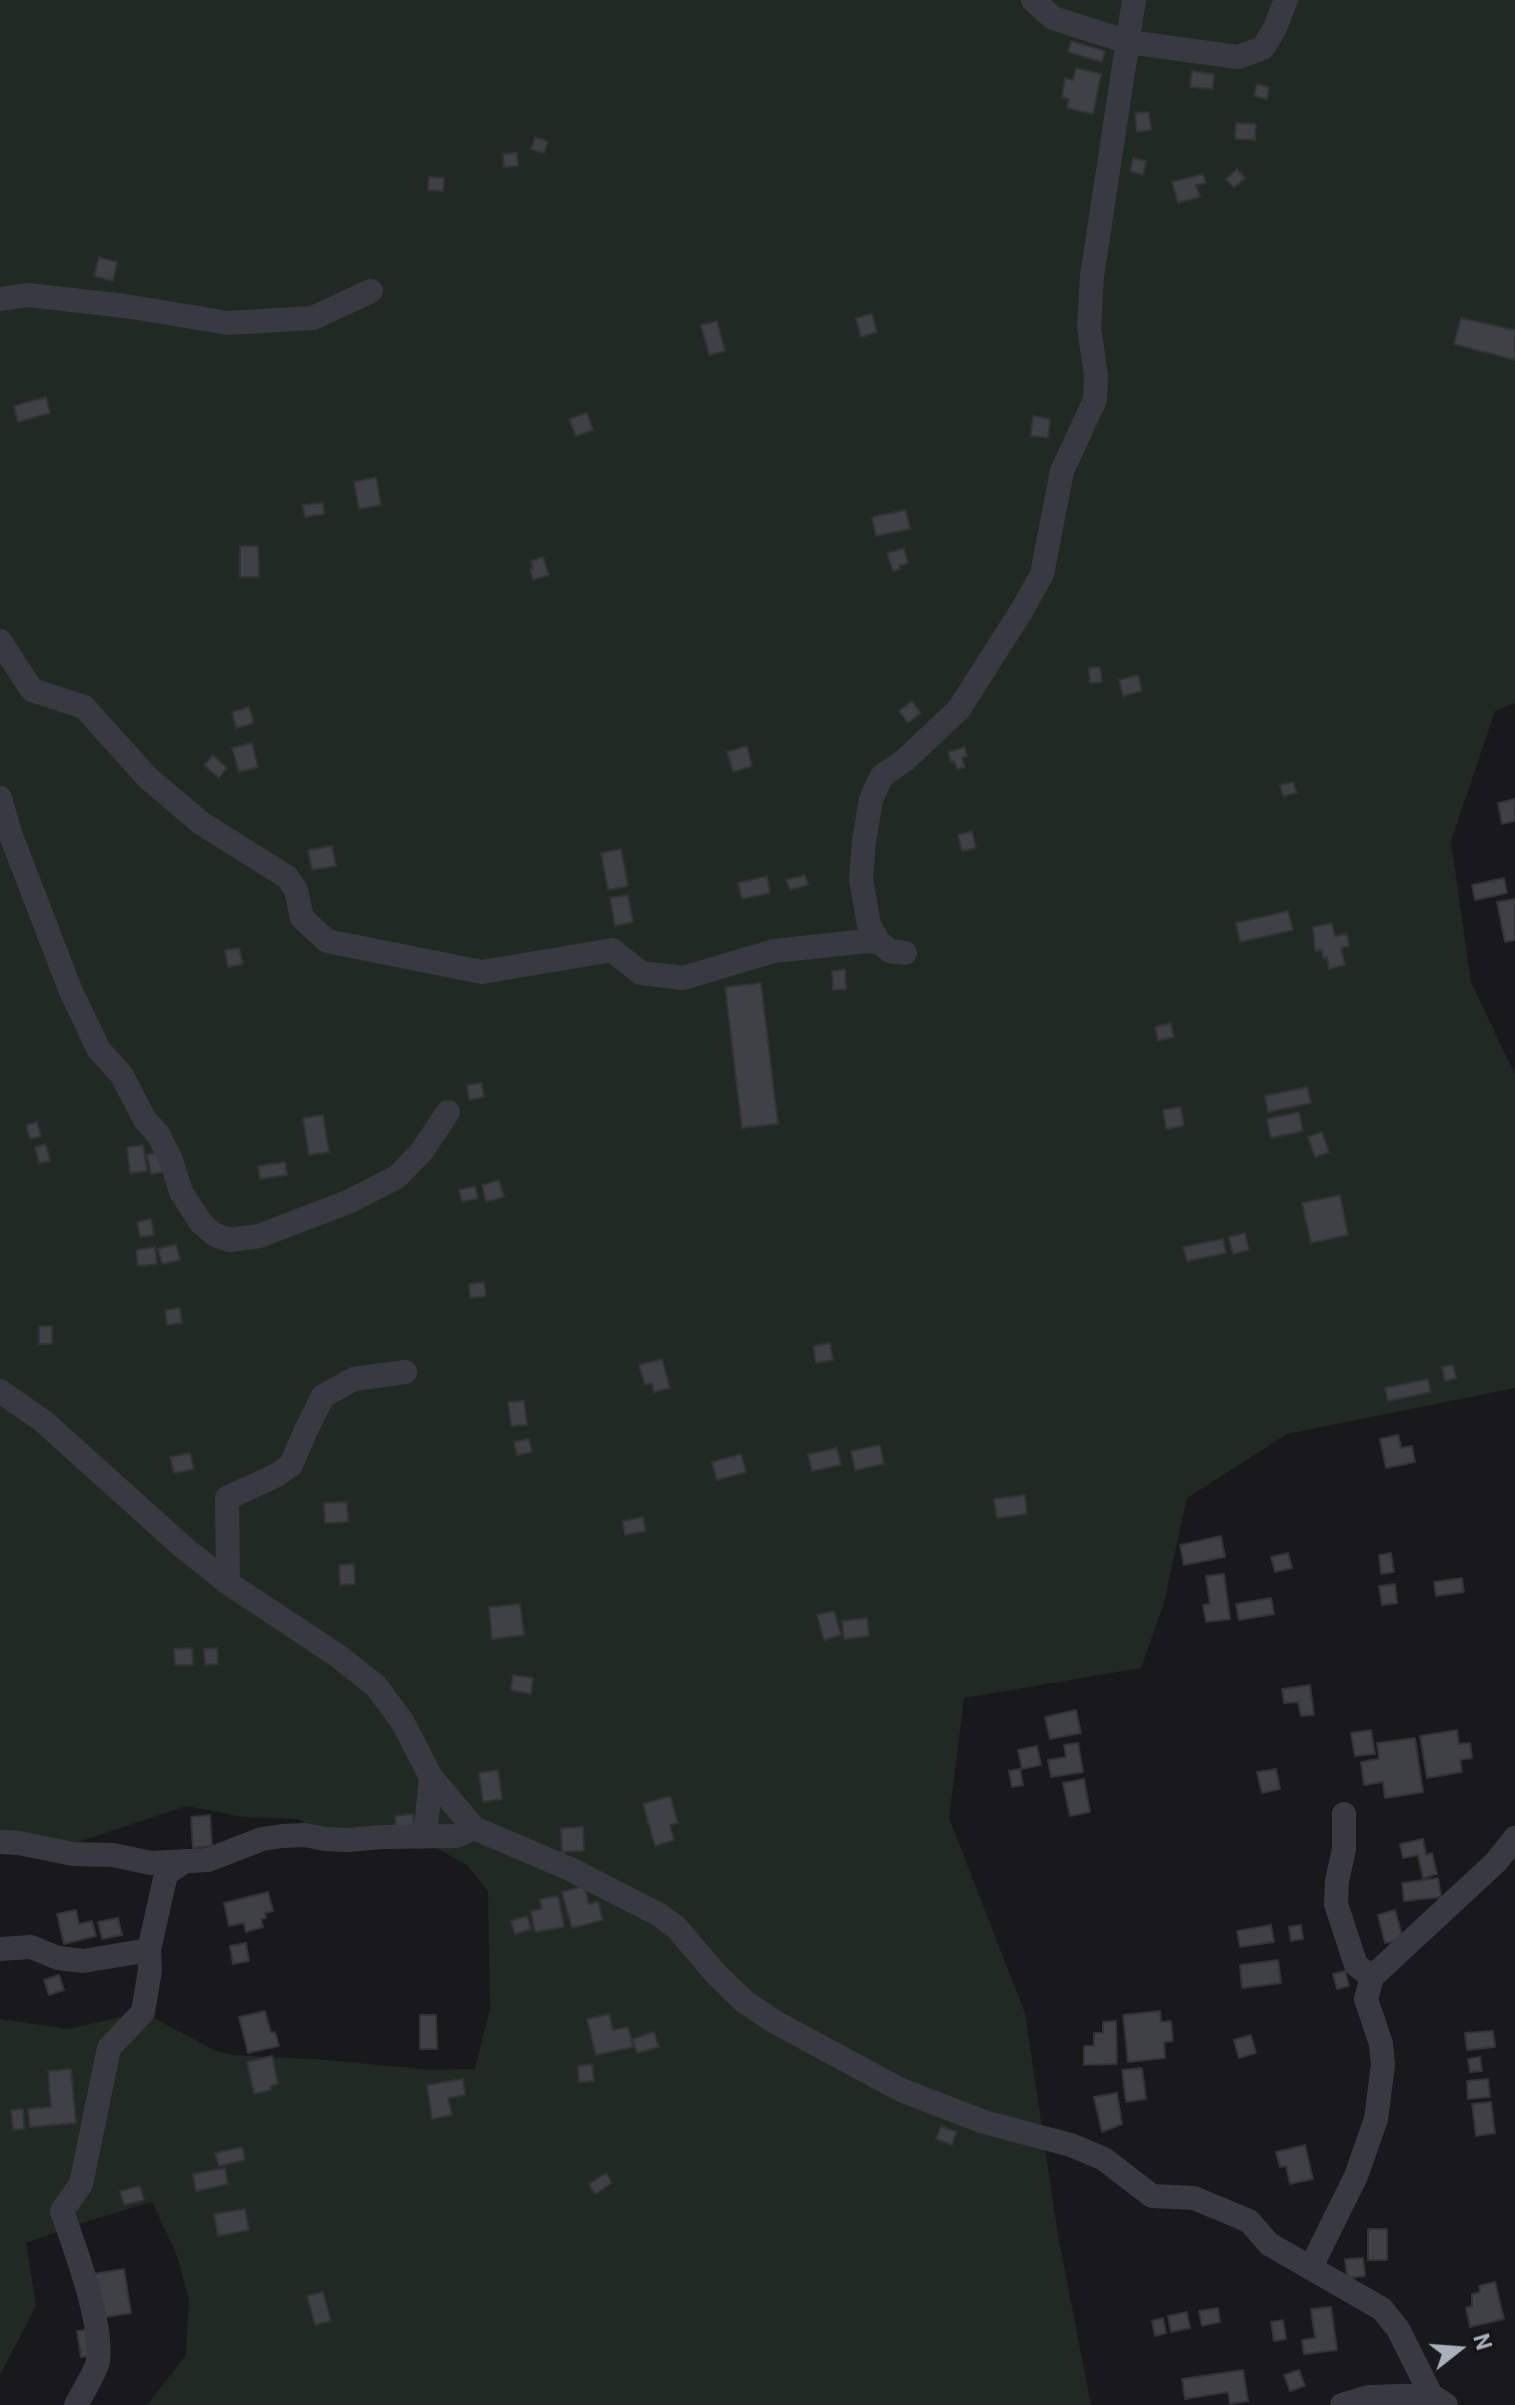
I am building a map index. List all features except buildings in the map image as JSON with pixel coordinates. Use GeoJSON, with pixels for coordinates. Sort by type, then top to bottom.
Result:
{"type":"FeatureCollection","features":[{"type":"Feature","properties":{"kind":"street"},"geometry":{"type":"LineString","coordinates":[[1033,0],[1053,18],[1128,42],[1238,57],[1263,48],[1286,0]]}},
{"type":"Feature","properties":{"kind":"street"},"geometry":{"type":"LineString","coordinates":[[905,953],[890,951],[879,942],[869,925],[861,879],[871,799],[882,776],[905,760],[959,709],[1042,574],[1062,471],[1095,400],[1096,376],[1089,327],[1092,276],[1134,0]]}},
{"type":"Feature","properties":{"kind":"street"},"geometry":{"type":"LineString","coordinates":[[0,299],[28,295],[125,306],[228,323],[313,318],[371,291]]}},
{"type":"Feature","properties":{"kind":"street"},"geometry":{"type":"LineString","coordinates":[[0,641],[32,690],[84,707],[148,778],[201,823],[287,877],[296,890],[302,918],[327,941],[482,972],[612,950],[641,973],[683,978],[774,951],[879,942]]}},
{"type":"Feature","properties":{"kind":"street"},"geometry":{"type":"LineString","coordinates":[[0,798],[10,833],[70,989],[99,1050],[121,1074],[145,1120],[158,1134],[171,1160],[181,1192],[201,1223],[215,1235],[230,1240],[259,1236],[348,1202],[397,1177],[422,1151],[448,1112]]}},
{"type":"Feature","properties":{"kind":"street"},"geometry":{"type":"LineString","coordinates":[[228,1583],[227,1498],[277,1475],[291,1465],[323,1396],[354,1379],[405,1372]]}},
{"type":"Feature","properties":{"kind":"street"},"geometry":{"type":"LineString","coordinates":[[0,1391],[43,1421],[172,1538],[228,1583],[338,1656],[376,1686],[402,1721],[431,1777],[474,1828],[570,1869],[658,1914],[676,1927],[745,2002],[775,2022],[901,2090],[984,2122],[1071,2145],[1104,2159],[1152,2196],[1194,2198],[1249,2221],[1269,2244],[1382,2309],[1398,2329],[1439,2400]]}},
{"type":"Feature","properties":{"kind":"street"},"geometry":{"type":"LineString","coordinates":[[425,1836],[431,1777]]}},
{"type":"Feature","properties":{"kind":"street"},"geometry":{"type":"LineString","coordinates":[[1344,1814],[1344,1849],[1336,1904],[1356,1965],[1372,1977]]}},
{"type":"Feature","properties":{"kind":"street"},"geometry":{"type":"LineString","coordinates":[[0,1842],[73,1854],[113,1855],[151,1863],[208,1860],[262,1839],[282,1836],[348,1840],[456,1836],[474,1828]]}},
{"type":"Feature","properties":{"kind":"street"},"geometry":{"type":"LineString","coordinates":[[1311,2267],[1356,2176],[1376,2119],[1383,2065],[1381,2044],[1366,1999],[1372,1977],[1496,1862],[1515,1838]]}},
{"type":"Feature","properties":{"kind":"street"},"geometry":{"type":"LineString","coordinates":[[76,2405],[98,2364],[98,2335],[84,2277],[62,2211],[81,2184],[109,2048],[143,2012],[150,1970],[149,1950],[166,1874],[185,1861]]}},
{"type":"Feature","properties":{"kind":"street"},"geometry":{"type":"LineString","coordinates":[[0,1949],[31,1947],[58,1958],[83,1961],[149,1950]]}},
{"type":"Feature","properties":{"kind":"street"},"geometry":{"type":"LineString","coordinates":[[1342,2405],[1369,2397],[1439,2400]]}},
{"type":"Feature","properties":{"kind":"shaded area"},"geometry":{"type":"Polygon","coordinates":[[[0,0],[1515,0],[1515,703],[1495,711],[1451,841],[1471,982],[1515,1075],[1515,1388],[1287,1434],[1187,1498],[1164,1603],[1141,1668],[964,1698],[949,1818],[1025,2013],[1058,2235],[1091,2405],[147,2405],[186,2355],[189,2299],[176,2253],[152,2202],[26,2243],[36,2306],[0,2375],[0,2019],[69,2029],[143,2012],[214,2050],[233,2055],[431,2070],[475,2069],[490,2008],[488,1891],[468,1866],[424,1841],[314,1828],[298,1819],[243,1817],[186,1806],[78,1842],[0,1852],[0,0]]]}}]}
